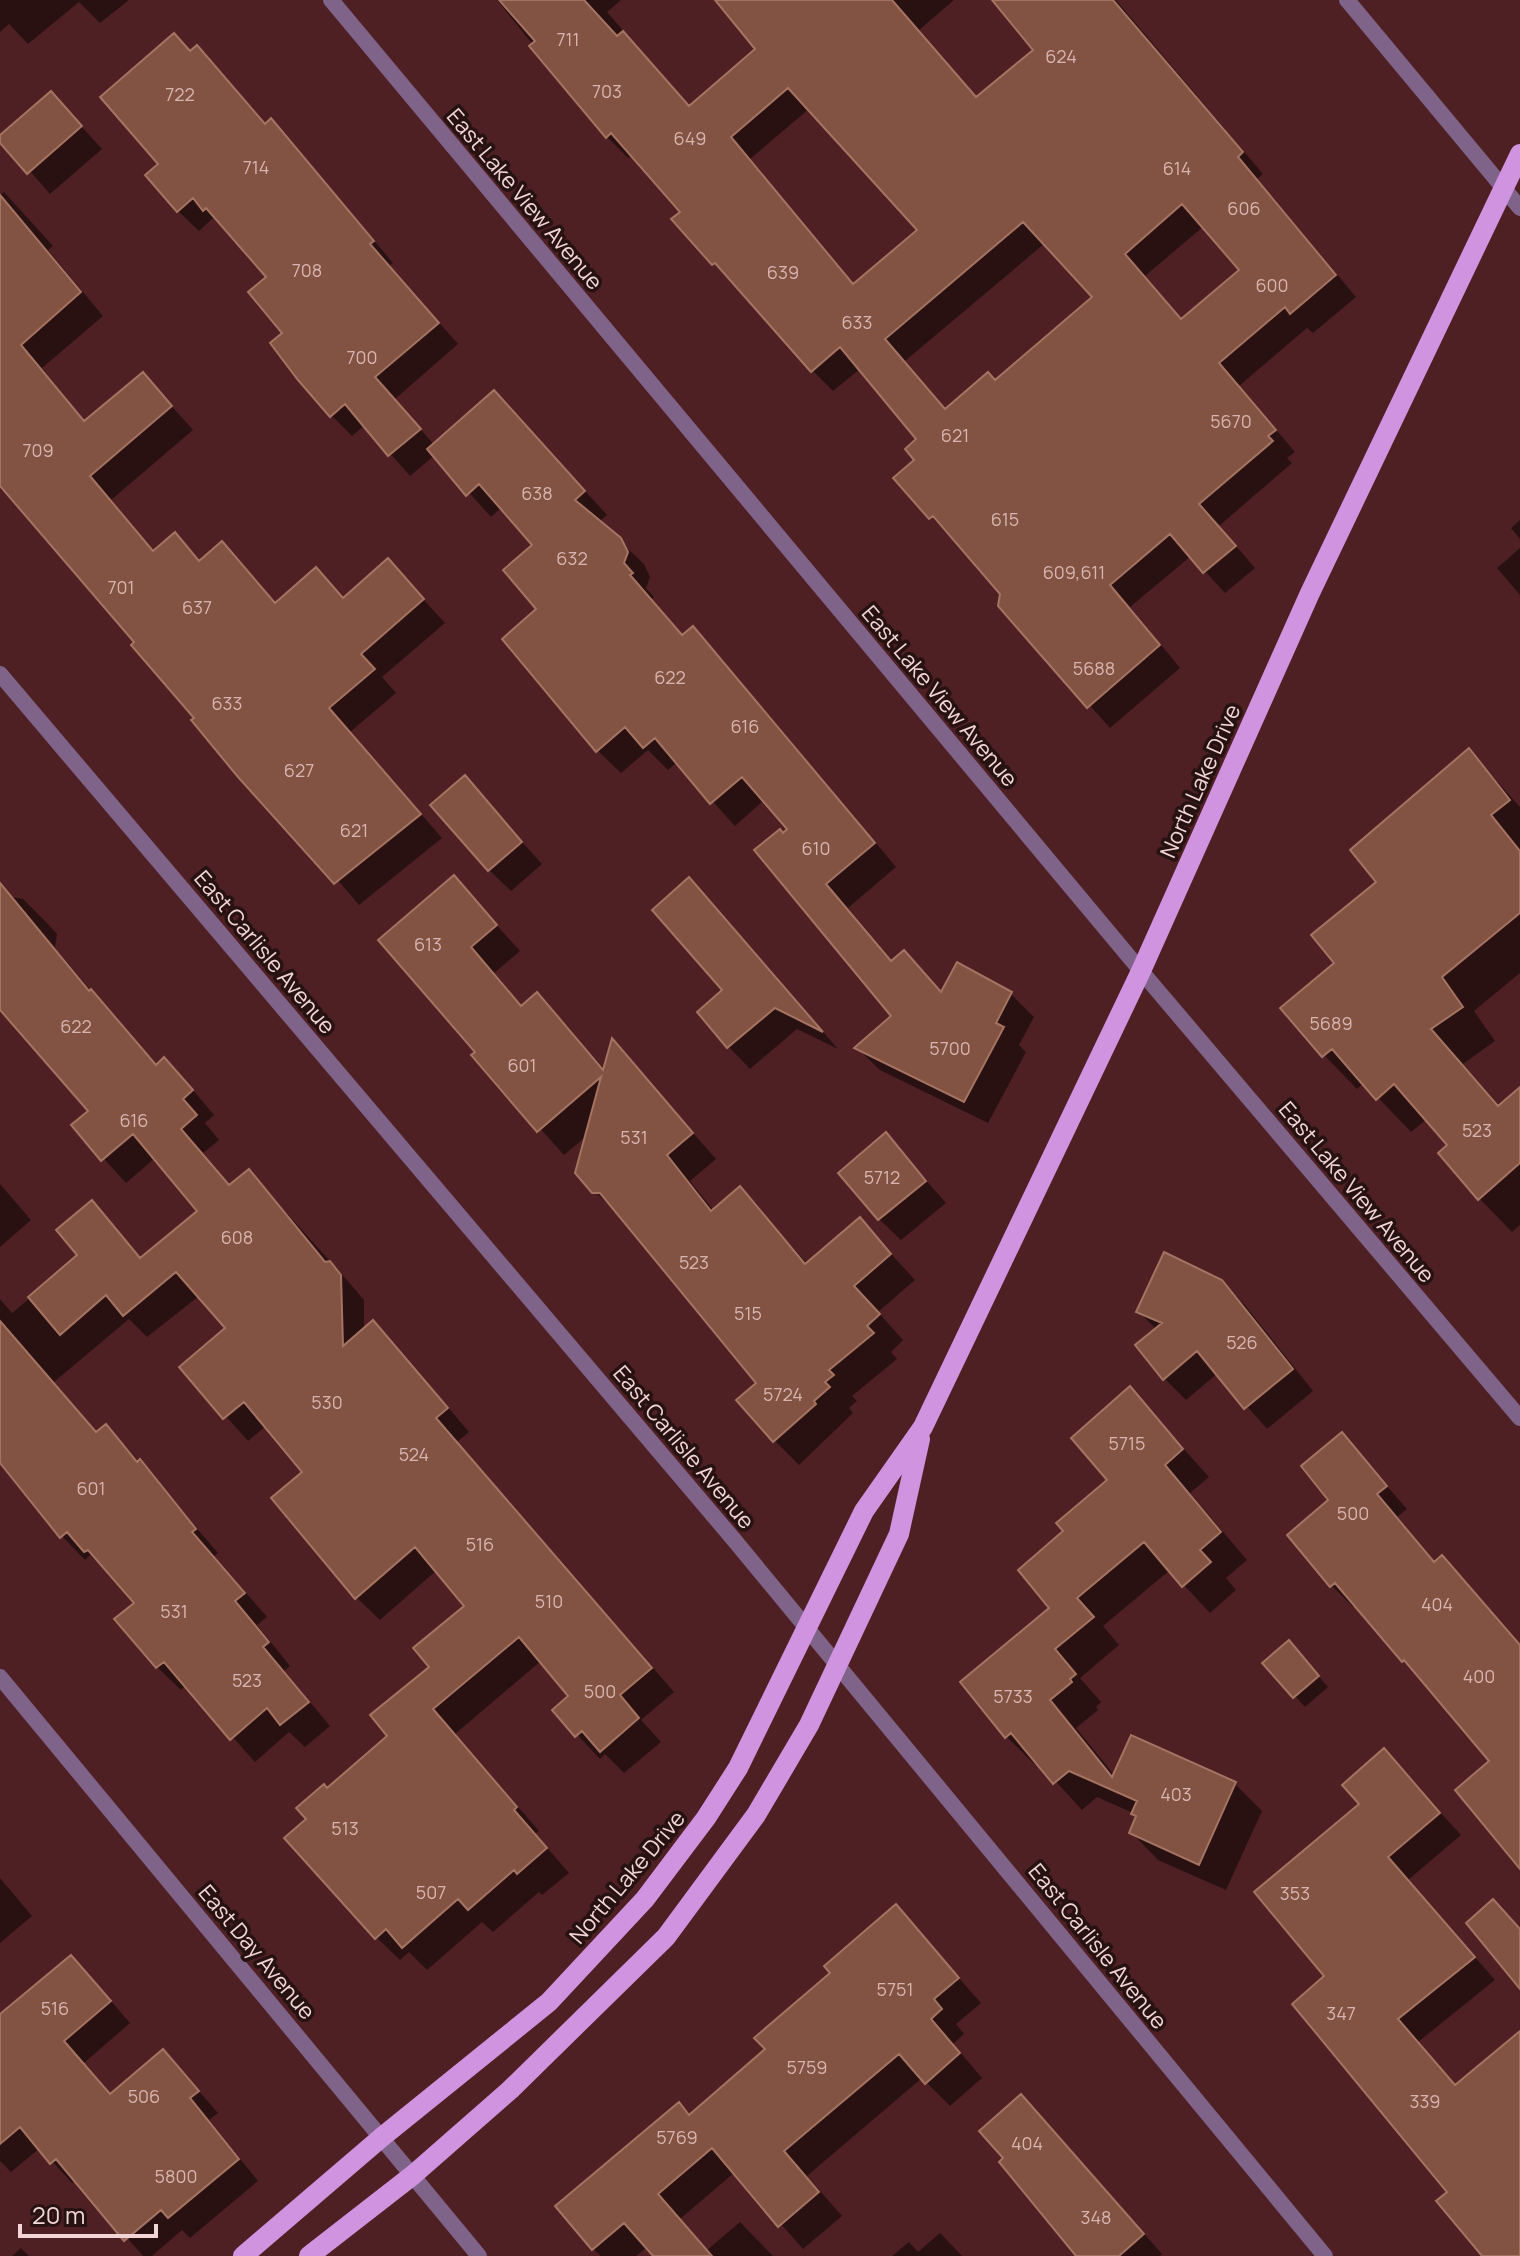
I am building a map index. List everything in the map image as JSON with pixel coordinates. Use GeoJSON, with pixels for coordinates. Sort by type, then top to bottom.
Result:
{"type":"FeatureCollection","features":[{"type":"Feature","properties":{"kind":"main road","name":"North Lake Drive"},"geometry":{"type":"LineString","coordinates":[[243,2256],[382,2137],[549,2002],[645,1899],[706,1818],[738,1768],[864,1511],[923,1427],[1141,971],[1310,593],[1520,154]]}},
{"type":"Feature","properties":{"kind":"main road","name":"North Lake Drive"},"geometry":{"type":"LineString","coordinates":[[309,2256],[413,2175],[510,2090],[666,1937],[756,1815],[809,1725],[899,1534],[923,1427]]}},
{"type":"Feature","properties":{"kind":"street","name":"East Lake View Avenue"},"geometry":{"type":"LineString","coordinates":[[331,0],[1141,971],[1520,1418]]}},
{"type":"Feature","properties":{"kind":"street"},"geometry":{"type":"LineString","coordinates":[[1347,0],[1520,208]]}},
{"type":"Feature","properties":{"kind":"street","name":"East Carlisle Avenue"},"geometry":{"type":"LineString","coordinates":[[0,674],[805,1626],[1325,2256]]}},
{"type":"Feature","properties":{"kind":"street","name":"East Day Avenue"},"geometry":{"type":"LineString","coordinates":[[0,1677],[479,2256]]}},
{"type":"Feature","properties":{"kind":"building"},"geometry":{"type":"Polygon","coordinates":[[[499,0],[584,0],[617,36],[623,31],[689,106],[755,49],[715,0],[892,0],[976,97],[1033,50],[992,0],[1113,0],[1243,152],[1238,157],[1336,275],[1290,314],[1285,307],[1219,363],[1276,430],[1268,436],[1273,441],[1199,504],[1236,546],[1203,573],[1170,534],[1110,585],[1160,645],[1087,708],[998,606],[1000,594],[933,516],[929,519],[893,478],[914,460],[905,449],[916,439],[840,347],[811,372],[715,263],[712,265],[671,219],[680,212],[611,133],[606,138],[529,46],[535,41],[499,0]],[[788,88],[731,137],[853,284],[917,230],[788,88]],[[1182,204],[1125,254],[1181,319],[1239,270],[1182,204]],[[1023,222],[885,339],[945,409],[988,372],[995,380],[1092,297],[1023,222]]]}},
{"type":"Feature","properties":{"kind":"building"},"geometry":{"type":"Polygon","coordinates":[[[174,33],[190,51],[197,45],[265,124],[271,118],[374,241],[370,244],[439,323],[375,377],[421,429],[388,456],[345,404],[330,417],[298,380],[270,343],[282,333],[248,292],[266,277],[206,208],[203,211],[193,198],[177,212],[145,175],[158,164],[100,97],[174,33]]]}},
{"type":"Feature","properties":{"kind":"building"},"geometry":{"type":"Polygon","coordinates":[[[51,91],[82,126],[27,174],[0,143],[0,135],[51,91]]]}},
{"type":"Feature","properties":{"kind":"building"},"geometry":{"type":"Polygon","coordinates":[[[0,195],[81,292],[21,345],[84,421],[143,372],[172,406],[90,476],[153,551],[175,532],[199,561],[222,541],[275,603],[316,567],[343,598],[388,558],[424,599],[361,654],[375,669],[329,708],[421,814],[334,884],[238,777],[191,720],[194,718],[131,645],[134,642],[0,486],[0,195]]]}},
{"type":"Feature","properties":{"kind":"building"},"geometry":{"type":"Polygon","coordinates":[[[494,390],[585,491],[575,500],[621,538],[628,552],[624,563],[633,573],[630,575],[682,635],[693,626],[875,843],[826,884],[891,961],[904,950],[941,992],[957,962],[1012,992],[996,1023],[1004,1027],[964,1102],[854,1048],[891,1016],[754,850],[780,829],[783,833],[787,829],[742,777],[710,804],[655,738],[643,748],[625,727],[596,752],[502,639],[536,609],[503,570],[532,545],[479,484],[466,496],[427,449],[494,390]]]}},
{"type":"Feature","properties":{"kind":"building"},"geometry":{"type":"Polygon","coordinates":[[[1469,748],[1510,800],[1491,815],[1520,851],[1520,913],[1442,977],[1463,1007],[1431,1029],[1498,1106],[1520,1087],[1520,1163],[1478,1200],[1438,1153],[1447,1145],[1394,1084],[1376,1100],[1332,1049],[1322,1057],[1280,1008],[1334,963],[1311,935],[1376,882],[1350,850],[1469,748]]]}},
{"type":"Feature","properties":{"kind":"building"},"geometry":{"type":"Polygon","coordinates":[[[465,775],[522,842],[488,871],[430,805],[465,775]]]}},
{"type":"Feature","properties":{"kind":"building"},"geometry":{"type":"Polygon","coordinates":[[[454,875],[497,925],[471,947],[521,1006],[537,992],[603,1070],[612,1038],[693,1133],[667,1155],[711,1211],[740,1186],[805,1264],[860,1217],[891,1254],[854,1286],[880,1314],[867,1326],[874,1333],[829,1370],[834,1375],[825,1382],[830,1387],[814,1401],[816,1404],[773,1442],[736,1400],[756,1383],[600,1193],[592,1193],[575,1173],[601,1077],[537,1132],[471,1055],[475,1052],[378,940],[454,875]]]}},
{"type":"Feature","properties":{"kind":"building"},"geometry":{"type":"Polygon","coordinates":[[[689,877],[823,1032],[775,1008],[727,1048],[697,1012],[722,990],[652,910],[689,877]]]}},
{"type":"Feature","properties":{"kind":"building"},"geometry":{"type":"Polygon","coordinates":[[[0,883],[89,991],[91,989],[156,1065],[164,1057],[193,1090],[183,1099],[197,1115],[181,1129],[229,1185],[249,1169],[325,1262],[330,1261],[341,1275],[343,1346],[373,1320],[448,1408],[436,1418],[652,1668],[620,1695],[639,1718],[600,1752],[582,1731],[575,1737],[552,1710],[568,1696],[519,1637],[433,1709],[517,1807],[514,1810],[547,1848],[517,1874],[514,1870],[468,1910],[458,1899],[402,1948],[386,1929],[375,1939],[284,1838],[306,1819],[296,1808],[324,1784],[327,1788],[387,1736],[370,1715],[429,1667],[413,1648],[464,1606],[415,1547],[355,1599],[271,1498],[302,1472],[244,1402],[223,1419],[179,1367],[225,1328],[176,1272],[123,1316],[106,1295],[60,1335],[28,1297],[77,1255],[56,1230],[92,1200],[140,1258],[197,1211],[133,1134],[101,1161],[71,1125],[88,1111],[0,1010],[0,883]]]}},
{"type":"Feature","properties":{"kind":"building"},"geometry":{"type":"Polygon","coordinates":[[[886,1132],[926,1181],[878,1220],[838,1173],[886,1132]]]}},
{"type":"Feature","properties":{"kind":"building"},"geometry":{"type":"Polygon","coordinates":[[[1164,1252],[1222,1280],[1293,1369],[1244,1409],[1197,1351],[1163,1380],[1135,1345],[1162,1323],[1136,1312],[1164,1252]]]}},
{"type":"Feature","properties":{"kind":"building"},"geometry":{"type":"Polygon","coordinates":[[[0,1321],[96,1432],[106,1424],[137,1462],[140,1459],[196,1529],[192,1532],[245,1593],[235,1601],[269,1642],[263,1647],[309,1702],[280,1725],[267,1708],[230,1740],[164,1662],[156,1668],[114,1619],[134,1603],[88,1550],[84,1552],[67,1532],[60,1538],[0,1463],[0,1321]]]}},
{"type":"Feature","properties":{"kind":"building"},"geometry":{"type":"Polygon","coordinates":[[[1130,1386],[1183,1449],[1165,1465],[1221,1532],[1200,1550],[1211,1562],[1182,1587],[1144,1542],[1077,1598],[1094,1617],[1055,1649],[1076,1674],[1070,1679],[1072,1682],[1050,1700],[1112,1777],[1131,1735],[1236,1782],[1199,1865],[1129,1833],[1136,1816],[1131,1814],[1137,1801],[1069,1771],[1053,1784],[1011,1733],[1005,1738],[960,1682],[1049,1608],[1018,1570],[1063,1531],[1056,1523],[1107,1480],[1071,1438],[1130,1386]]]}},
{"type":"Feature","properties":{"kind":"building"},"geometry":{"type":"Polygon","coordinates":[[[1342,1432],[1387,1486],[1377,1494],[1434,1562],[1442,1555],[1520,1645],[1520,1869],[1455,1790],[1489,1761],[1404,1660],[1402,1662],[1335,1583],[1330,1587],[1287,1535],[1328,1500],[1301,1466],[1342,1432]]]}},
{"type":"Feature","properties":{"kind":"building"},"geometry":{"type":"Polygon","coordinates":[[[1289,1640],[1319,1676],[1293,1698],[1262,1663],[1289,1640]]]}},
{"type":"Feature","properties":{"kind":"building"},"geometry":{"type":"Polygon","coordinates":[[[1384,1748],[1440,1813],[1388,1857],[1475,1957],[1398,2019],[1455,2085],[1520,2031],[1520,2256],[1482,2256],[1436,2201],[1447,2192],[1292,2004],[1324,1976],[1254,1892],[1359,1804],[1342,1785],[1384,1748]]]}},
{"type":"Feature","properties":{"kind":"building"},"geometry":{"type":"Polygon","coordinates":[[[1493,1899],[1520,1929],[1520,1989],[1466,1923],[1493,1899]]]}},
{"type":"Feature","properties":{"kind":"building"},"geometry":{"type":"Polygon","coordinates":[[[896,1904],[959,1978],[934,1999],[942,2009],[931,2019],[960,2053],[925,2084],[899,2054],[784,2151],[819,2192],[778,2227],[712,2148],[658,2194],[712,2256],[653,2256],[624,2223],[592,2250],[555,2206],[679,2102],[689,2115],[765,2049],[754,2038],[830,1973],[824,1966],[896,1904]]]}},
{"type":"Feature","properties":{"kind":"building"},"geometry":{"type":"Polygon","coordinates":[[[71,1955],[111,2001],[64,2041],[110,2094],[163,2049],[199,2091],[190,2098],[239,2159],[168,2218],[161,2210],[124,2241],[56,2159],[50,2164],[20,2127],[0,2144],[0,2014],[71,1955]]]}},
{"type":"Feature","properties":{"kind":"building"},"geometry":{"type":"Polygon","coordinates":[[[1021,2094],[1144,2234],[1119,2256],[1076,2256],[999,2162],[1003,2158],[979,2131],[1021,2094]]]}}]}
